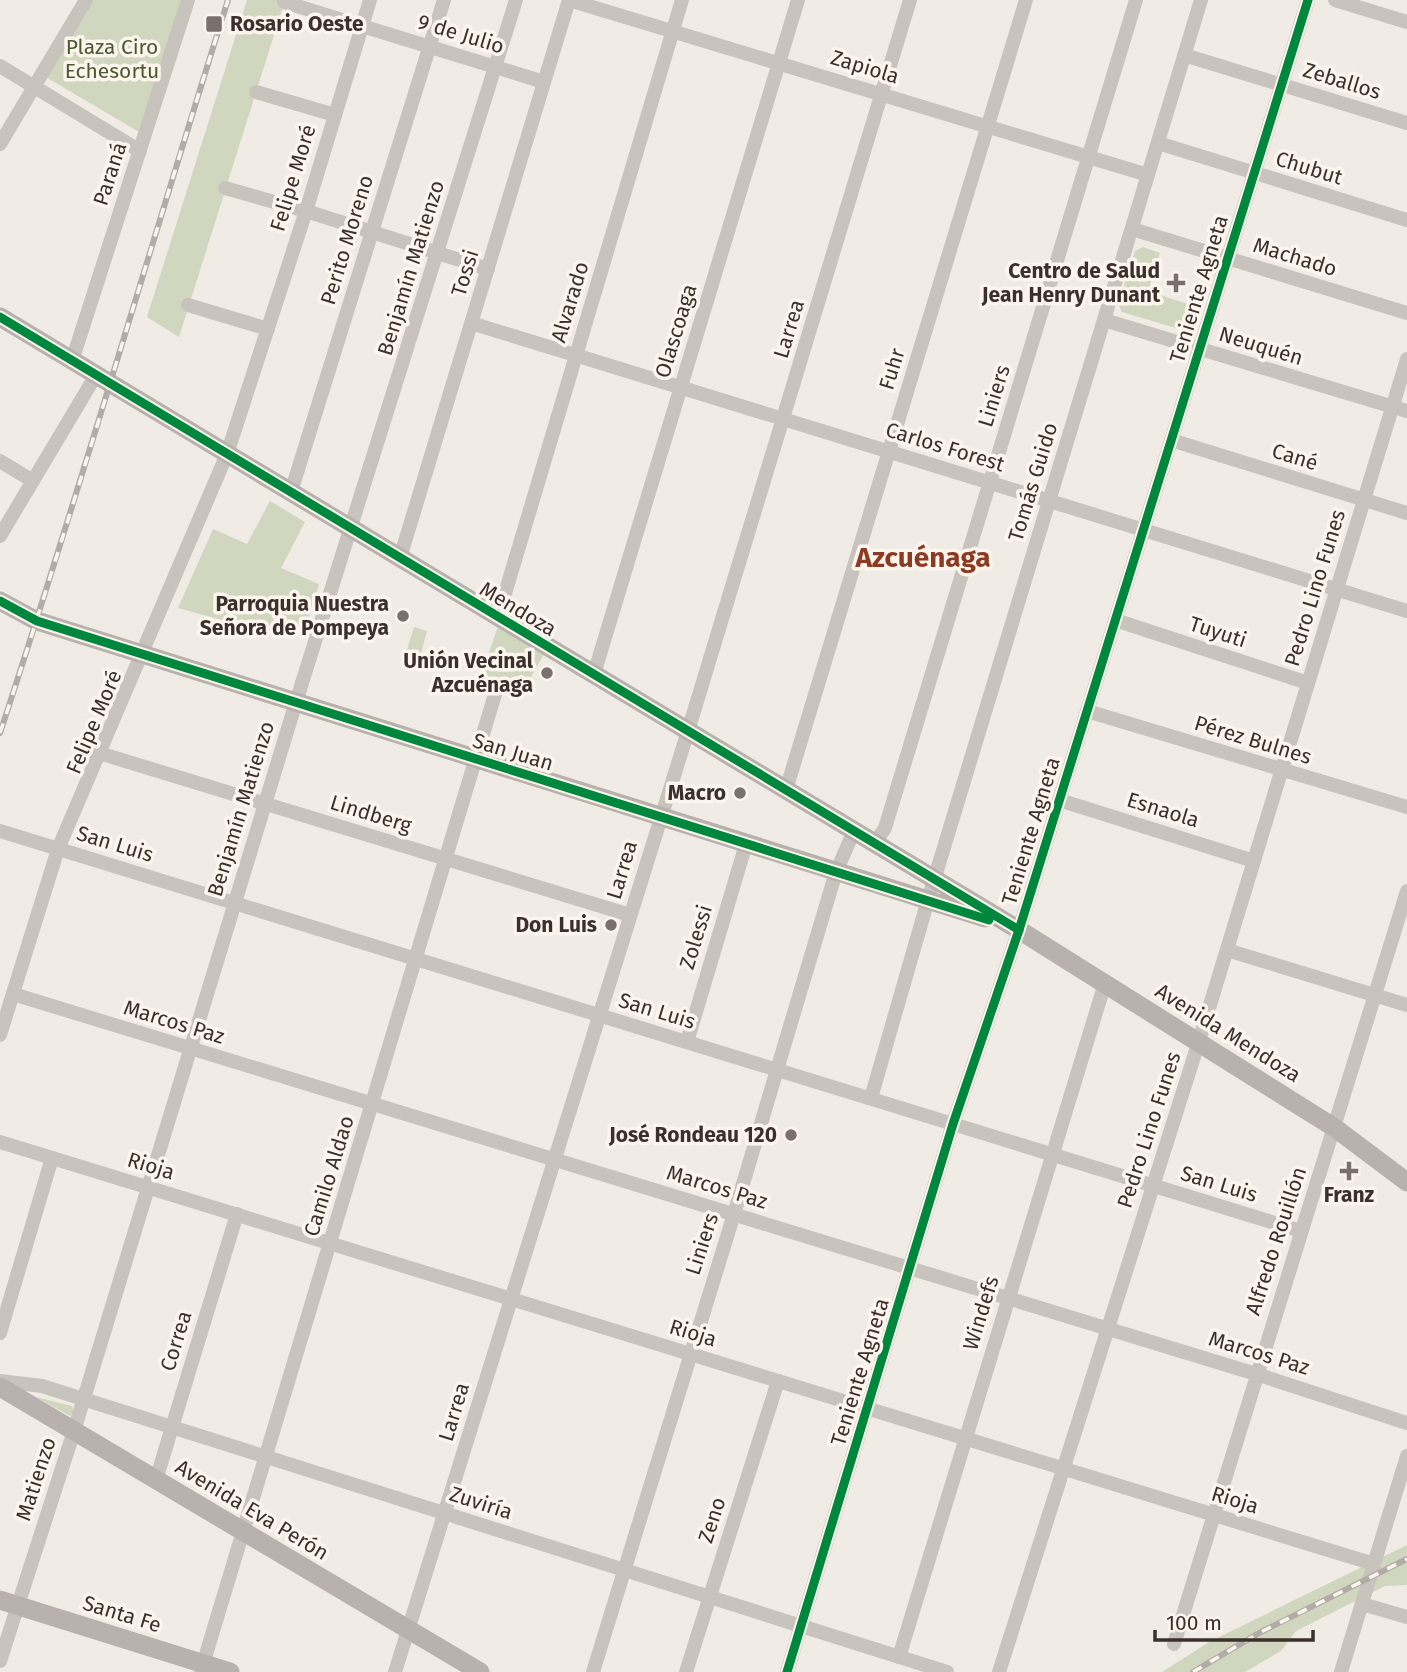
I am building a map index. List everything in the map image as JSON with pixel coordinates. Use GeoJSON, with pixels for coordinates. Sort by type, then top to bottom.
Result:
{"type":"FeatureCollection","features":[{"type":"Feature","properties":{"kind":"main road","name":"Mendoza"},"geometry":{"type":"LineString","coordinates":[[0,317],[1019,930]]}},
{"type":"Feature","properties":{"kind":"main road","name":"San Juan"},"geometry":{"type":"LineString","coordinates":[[0,601],[28,618],[1019,930]]}},
{"type":"Feature","properties":{"kind":"main road","name":"Avenida Mendoza"},"geometry":{"type":"LineString","coordinates":[[1019,930],[1335,1128],[1407,1182]]}},
{"type":"Feature","properties":{"kind":"main road","name":"Avenida Eva Perón"},"geometry":{"type":"LineString","coordinates":[[0,1387],[480,1672]]}},
{"type":"Feature","properties":{"kind":"main road","name":"Santa Fe"},"geometry":{"type":"LineString","coordinates":[[9,1603],[202,1668],[230,1672]]}},
{"type":"Feature","properties":{"kind":"street"},"geometry":{"type":"LineString","coordinates":[[0,144],[86,0]]}},
{"type":"Feature","properties":{"kind":"street","name":"Paraná"},"geometry":{"type":"LineString","coordinates":[[72,361],[188,0]]}},
{"type":"Feature","properties":{"kind":"street","name":"Felipe Moré"},"geometry":{"type":"LineString","coordinates":[[0,1035],[58,849],[228,454],[370,0]]}},
{"type":"Feature","properties":{"kind":"street","name":"Perito Moreno"},"geometry":{"type":"LineString","coordinates":[[291,492],[444,0]]}},
{"type":"Feature","properties":{"kind":"street","name":"Benjamín Matienzo"},"geometry":{"type":"LineString","coordinates":[[74,1431],[189,1048],[516,0]]}},
{"type":"Feature","properties":{"kind":"street","name":"Zapiola"},"geometry":{"type":"LineString","coordinates":[[569,0],[1148,175]]}},
{"type":"Feature","properties":{"kind":"street","name":"Tossi"},"geometry":{"type":"LineString","coordinates":[[400,558],[569,0]]}},
{"type":"Feature","properties":{"kind":"street","name":"Alvarado"},"geometry":{"type":"LineString","coordinates":[[498,617],[682,0]]}},
{"type":"Feature","properties":{"kind":"street","name":"Olascoaga"},"geometry":{"type":"LineString","coordinates":[[594,674],[798,0]]}},
{"type":"Feature","properties":{"kind":"street","name":"Larrea"},"geometry":{"type":"LineString","coordinates":[[396,1672],[784,419],[910,0]]}},
{"type":"Feature","properties":{"kind":"street","name":"Fuhr"},"geometry":{"type":"LineString","coordinates":[[786,790],[1026,0]]}},
{"type":"Feature","properties":{"kind":"street","name":"Liniers"},"geometry":{"type":"LineString","coordinates":[[875,843],[885,828],[1136,0]]}},
{"type":"Feature","properties":{"kind":"street","name":"Tomás Guido"},"geometry":{"type":"LineString","coordinates":[[871,1098],[928,900],[1201,0]]}},
{"type":"Feature","properties":{"kind":"street","name":"Teniente Agneta"},"geometry":{"type":"LineString","coordinates":[[787,1672],[953,1124],[1019,930],[1308,0]]}},
{"type":"Feature","properties":{"kind":"street"},"geometry":{"type":"LineString","coordinates":[[1335,0],[1407,22]]}},
{"type":"Feature","properties":{"kind":"street","name":"9 de Julio"},"geometry":{"type":"LineString","coordinates":[[284,2],[544,82]]}},
{"type":"Feature","properties":{"kind":"street","name":"Zeballos"},"geometry":{"type":"LineString","coordinates":[[1184,55],[1407,123]]}},
{"type":"Feature","properties":{"kind":"street"},"geometry":{"type":"LineString","coordinates":[[0,66],[140,150]]}},
{"type":"Feature","properties":{"kind":"street"},"geometry":{"type":"LineString","coordinates":[[256,92],[335,115]]}},
{"type":"Feature","properties":{"kind":"street","name":"Chubut"},"geometry":{"type":"LineString","coordinates":[[1158,143],[1407,220]]}},
{"type":"Feature","properties":{"kind":"street"},"geometry":{"type":"LineString","coordinates":[[225,188],[488,268]]}},
{"type":"Feature","properties":{"kind":"street","name":"Machado"},"geometry":{"type":"LineString","coordinates":[[1132,229],[1407,313]]}},
{"type":"Feature","properties":{"kind":"street"},"geometry":{"type":"LineString","coordinates":[[188,306],[268,329]]}},
{"type":"Feature","properties":{"kind":"street","name":"Neuquén"},"geometry":{"type":"LineString","coordinates":[[1104,320],[1400,409]]}},
{"type":"Feature","properties":{"kind":"street","name":"Carlos Forest"},"geometry":{"type":"LineString","coordinates":[[471,323],[1407,611]]}},
{"type":"Feature","properties":{"kind":"street","name":"Pedro Lino Funes"},"geometry":{"type":"LineString","coordinates":[[999,1672],[1199,1041],[1364,500],[1400,409],[1407,359]]}},
{"type":"Feature","properties":{"kind":"street"},"geometry":{"type":"LineString","coordinates":[[0,536],[96,375]]}},
{"type":"Feature","properties":{"kind":"street","name":"Cané"},"geometry":{"type":"LineString","coordinates":[[1171,440],[1407,513]]}},
{"type":"Feature","properties":{"kind":"street"},"geometry":{"type":"LineString","coordinates":[[0,461],[33,481]]}},
{"type":"Feature","properties":{"kind":"street","name":"Tuyuti"},"geometry":{"type":"LineString","coordinates":[[1115,620],[1308,683]]}},
{"type":"Feature","properties":{"kind":"street","name":"Camilo Aldao"},"geometry":{"type":"LineString","coordinates":[[202,1668],[496,691]]}},
{"type":"Feature","properties":{"kind":"street","name":"Pérez Bulnes"},"geometry":{"type":"LineString","coordinates":[[1087,711],[1407,807]]}},
{"type":"Feature","properties":{"kind":"street","name":"Lindberg"},"geometry":{"type":"LineString","coordinates":[[99,753],[630,915]]}},
{"type":"Feature","properties":{"kind":"street","name":"Esnaola"},"geometry":{"type":"LineString","coordinates":[[1059,800],[1254,860]]}},
{"type":"Feature","properties":{"kind":"street","name":"San Luis"},"geometry":{"type":"LineString","coordinates":[[0,831],[1301,1231]]}},
{"type":"Feature","properties":{"kind":"street","name":"Liniers"},"geometry":{"type":"LineString","coordinates":[[593,1672],[836,872],[854,831]]}},
{"type":"Feature","properties":{"kind":"street","name":"Zolessi"},"geometry":{"type":"LineString","coordinates":[[687,1042],[746,844]]}},
{"type":"Feature","properties":{"kind":"street","name":"Alfredo Rouillón"},"geometry":{"type":"LineString","coordinates":[[1174,1644],[1407,891]]}},
{"type":"Feature","properties":{"kind":"street"},"geometry":{"type":"LineString","coordinates":[[1227,950],[1407,1005]]}},
{"type":"Feature","properties":{"kind":"street","name":"Windefs"},"geometry":{"type":"LineString","coordinates":[[899,1657],[1105,983]]}},
{"type":"Feature","properties":{"kind":"street","name":"Marcos Paz"},"geometry":{"type":"LineString","coordinates":[[13,994],[1256,1374],[1407,1423]]}},
{"type":"Feature","properties":{"kind":"street","name":"Rioja"},"geometry":{"type":"LineString","coordinates":[[0,1142],[1374,1564]]}},
{"type":"Feature","properties":{"kind":"street"},"geometry":{"type":"LineString","coordinates":[[0,1333],[52,1157]]}},
{"type":"Feature","properties":{"kind":"street","name":"Correa"},"geometry":{"type":"LineString","coordinates":[[156,1480],[237,1214]]}},
{"type":"Feature","properties":{"kind":"street","name":"Zuviría"},"geometry":{"type":"LineString","coordinates":[[0,1381],[42,1386],[947,1672]]}},
{"type":"Feature","properties":{"kind":"street","name":"Zeno"},"geometry":{"type":"LineString","coordinates":[[686,1672],[778,1381]]}},
{"type":"Feature","properties":{"kind":"street","name":"Matienzo"},"geometry":{"type":"LineString","coordinates":[[0,1661],[9,1603],[74,1431]]}},
{"type":"Feature","properties":{"kind":"street"},"geometry":{"type":"LineString","coordinates":[[1341,1672],[1407,1456]]}},
{"type":"Feature","properties":{"kind":"street"},"geometry":{"type":"LineString","coordinates":[[1362,1604],[1407,1618]]}},
{"type":"Feature","properties":{"kind":"green space","name":"Plaza Ciro Echesortu"},"geometry":{"type":"Polygon","coordinates":[[[92,0],[181,0],[139,132],[44,76],[92,0]]]}},
{"type":"Feature","properties":{"kind":"green space"},"geometry":{"type":"Polygon","coordinates":[[[247,0],[285,0],[179,337],[147,317],[247,0]]]}},
{"type":"Feature","properties":{"kind":"green space"},"geometry":{"type":"Polygon","coordinates":[[[1143,247],[1160,253],[1148,291],[1194,306],[1188,323],[1179,329],[1122,312],[1118,304],[1135,251],[1143,247]]]}},
{"type":"Feature","properties":{"kind":"green space"},"geometry":{"type":"Polygon","coordinates":[[[270,501],[305,522],[281,568],[319,584],[306,627],[274,617],[272,631],[242,621],[240,625],[178,608],[213,529],[247,544],[270,501]]]}},
{"type":"Feature","properties":{"kind":"green space"},"geometry":{"type":"Polygon","coordinates":[[[498,626],[544,654],[526,686],[513,682],[508,695],[485,687],[487,683],[480,680],[498,626]]]}},
{"type":"Feature","properties":{"kind":"green space"},"geometry":{"type":"Polygon","coordinates":[[[414,627],[427,631],[420,657],[406,653],[414,627]]]}},
{"type":"Feature","properties":{"kind":"green space"},"geometry":{"type":"Polygon","coordinates":[[[36,1397],[72,1406],[74,1413],[70,1416],[36,1397]]]}},
{"type":"Feature","properties":{"kind":"green space"},"geometry":{"type":"Polygon","coordinates":[[[1407,1545],[1407,1585],[1385,1586],[1296,1631],[1281,1651],[1245,1672],[1162,1672],[1209,1642],[1407,1545]]]}},
{"type":"Feature","properties":{"kind":"railway"},"geometry":{"type":"LineString","coordinates":[[0,733],[228,0]]}},
{"type":"Feature","properties":{"kind":"railway"},"geometry":{"type":"LineString","coordinates":[[1193,1672],[1259,1633],[1407,1559]]}},
{"type":"Feature","properties":{"kind":"cycle path"},"geometry":{"type":"LineString","coordinates":[[787,1672],[953,1124],[1019,930],[1308,0]]}},
{"type":"Feature","properties":{"kind":"cycle path"},"geometry":{"type":"LineString","coordinates":[[0,317],[1019,930]]}},
{"type":"Feature","properties":{"kind":"cycle path"},"geometry":{"type":"LineString","coordinates":[[0,601],[37,621],[989,920]]}},
{"type":"Feature","properties":{"kind":"place","name":"Rosario Oeste"},"geometry":{"type":"Point","coordinates":[214,24]}},
{"type":"Feature","properties":{"kind":"place","name":"Centro de Salud Jean Henry Dunant"},"geometry":{"type":"Point","coordinates":[1176,283]}},
{"type":"Feature","properties":{"kind":"place","name":"Parroquia Nuestra Señora de Pompeya"},"geometry":{"type":"Point","coordinates":[403,616]}},
{"type":"Feature","properties":{"kind":"place","name":"Unión Vecinal Azcuénaga"},"geometry":{"type":"Point","coordinates":[547,673]}},
{"type":"Feature","properties":{"kind":"place","name":"Macro"},"geometry":{"type":"Point","coordinates":[740,793]}},
{"type":"Feature","properties":{"kind":"place","name":"Don Luis"},"geometry":{"type":"Point","coordinates":[611,925]}},
{"type":"Feature","properties":{"kind":"place","name":"José Rondeau 120"},"geometry":{"type":"Point","coordinates":[791,1135]}},
{"type":"Feature","properties":{"kind":"place","name":"Franz"},"geometry":{"type":"Point","coordinates":[1349,1171]}},
{"type":"Feature","properties":{"kind":"district","name":"Azcuénaga"},"geometry":{"type":"Point","coordinates":[923,557]}}]}
